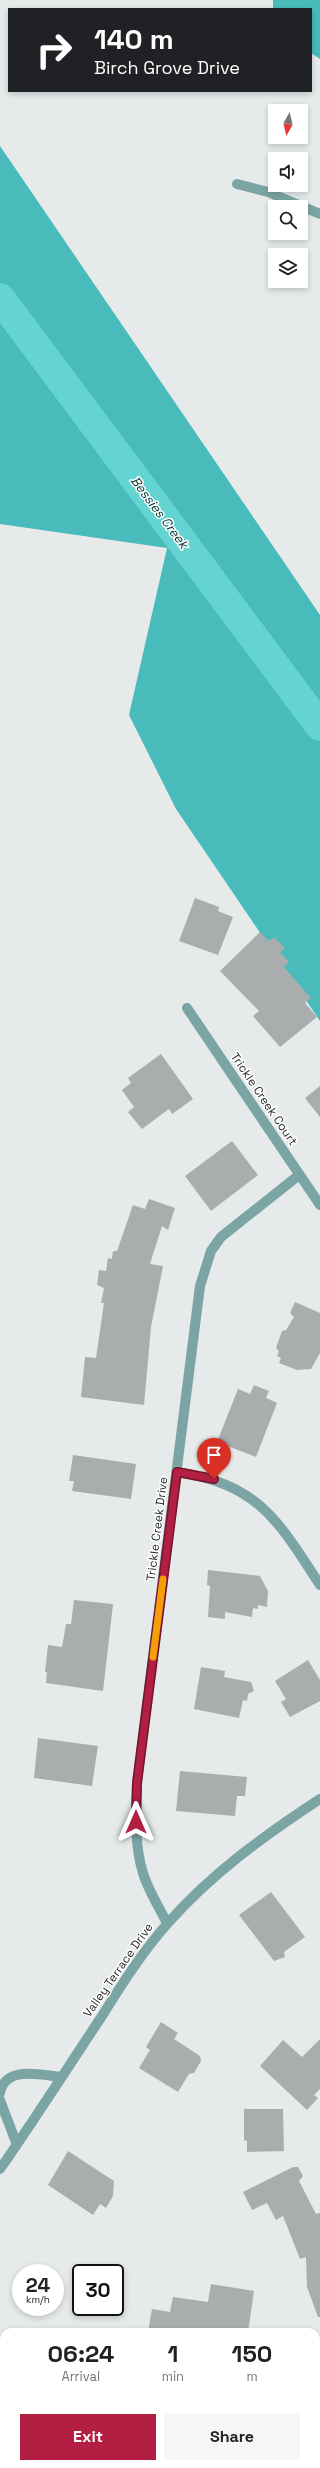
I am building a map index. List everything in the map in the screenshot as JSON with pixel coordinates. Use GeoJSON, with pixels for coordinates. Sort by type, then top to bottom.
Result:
{"type":"FeatureCollection","features":[{"type":"Feature","properties":{"kind":"street"},"geometry":{"type":"LineString","coordinates":[[237,184],[268,192],[320,214]]}},
{"type":"Feature","properties":{"kind":"street","name":"Trickle Creek Court"},"geometry":{"type":"LineString","coordinates":[[188,1008],[320,1205]]}},
{"type":"Feature","properties":{"kind":"street","name":"Trickle Creek Drive"},"geometry":{"type":"LineString","coordinates":[[167,1923],[143,1874],[136,1836],[137,1783],[200,1286],[211,1251],[221,1237],[235,1223],[299,1175]]}},
{"type":"Feature","properties":{"kind":"street"},"geometry":{"type":"LineString","coordinates":[[177,1472],[202,1476],[226,1483],[249,1496],[269,1512],[318,1579]]}},
{"type":"Feature","properties":{"kind":"street","name":"Valley Terrace Drive"},"geometry":{"type":"LineString","coordinates":[[0,2169],[132,1968],[167,1923],[196,1893],[234,1860],[277,1827],[320,1799]]}},
{"type":"Feature","properties":{"kind":"street"},"geometry":{"type":"LineString","coordinates":[[0,2093],[1,2086],[8,2078],[19,2073],[61,2077]]}},
{"type":"Feature","properties":{"kind":"street"},"geometry":{"type":"LineString","coordinates":[[0,2100],[17,2145]]}},
{"type":"Feature","properties":{"kind":"shaded area"},"geometry":{"type":"Polygon","coordinates":[[[273,0],[320,0],[320,59],[312,54],[312,8],[273,8],[273,0]]]}},
{"type":"Feature","properties":{"kind":"shaded area"},"geometry":{"type":"Polygon","coordinates":[[[0,146],[320,615],[320,1021],[176,809],[129,715],[167,548],[0,524],[0,146]]]}},
{"type":"Feature","properties":{"kind":"building"},"geometry":{"type":"Polygon","coordinates":[[[195,898],[219,907],[218,911],[233,917],[218,955],[179,941],[195,898]]]}},
{"type":"Feature","properties":{"kind":"building"},"geometry":{"type":"Polygon","coordinates":[[[260,932],[269,941],[274,937],[285,948],[280,952],[289,962],[284,967],[311,998],[305,1003],[317,1017],[280,1047],[253,1016],[259,1011],[220,971],[260,932]]]}},
{"type":"Feature","properties":{"kind":"building"},"geometry":{"type":"Polygon","coordinates":[[[161,1054],[193,1099],[172,1114],[169,1109],[142,1129],[128,1112],[134,1107],[122,1090],[131,1083],[128,1078],[161,1054]]]}},
{"type":"Feature","properties":{"kind":"building"},"geometry":{"type":"Polygon","coordinates":[[[320,1086],[320,1117],[305,1098],[320,1086]]]}},
{"type":"Feature","properties":{"kind":"building"},"geometry":{"type":"Polygon","coordinates":[[[232,1141],[258,1175],[211,1211],[185,1176],[232,1141]]]}},
{"type":"Feature","properties":{"kind":"building"},"geometry":{"type":"Polygon","coordinates":[[[149,1199],[175,1208],[168,1230],[162,1226],[150,1264],[163,1266],[151,1327],[144,1405],[81,1397],[85,1357],[96,1358],[104,1303],[101,1303],[104,1288],[97,1285],[99,1270],[106,1271],[108,1258],[112,1259],[113,1251],[117,1251],[133,1205],[145,1209],[149,1199]]]}},
{"type":"Feature","properties":{"kind":"building"},"geometry":{"type":"Polygon","coordinates":[[[295,1302],[320,1313],[320,1353],[311,1369],[297,1370],[279,1363],[281,1358],[277,1356],[279,1351],[276,1348],[282,1331],[286,1330],[294,1317],[290,1313],[295,1302]]]}},
{"type":"Feature","properties":{"kind":"building"},"geometry":{"type":"Polygon","coordinates":[[[254,1385],[269,1391],[266,1398],[277,1403],[256,1457],[217,1442],[238,1389],[250,1394],[254,1385]]]}},
{"type":"Feature","properties":{"kind":"building"},"geometry":{"type":"Polygon","coordinates":[[[73,1455],[136,1464],[131,1499],[72,1491],[74,1481],[69,1481],[73,1455]]]}},
{"type":"Feature","properties":{"kind":"building"},"geometry":{"type":"Polygon","coordinates":[[[208,1570],[260,1576],[268,1591],[267,1607],[258,1605],[258,1609],[253,1608],[252,1617],[225,1612],[225,1619],[208,1617],[210,1586],[207,1585],[208,1570]]]}},
{"type":"Feature","properties":{"kind":"building"},"geometry":{"type":"Polygon","coordinates":[[[74,1600],[113,1604],[103,1691],[46,1683],[47,1672],[45,1672],[48,1645],[62,1647],[66,1624],[71,1624],[74,1600]]]}},
{"type":"Feature","properties":{"kind":"building"},"geometry":{"type":"Polygon","coordinates":[[[308,1660],[320,1680],[320,1701],[290,1717],[281,1702],[286,1699],[275,1681],[308,1660]]]}},
{"type":"Feature","properties":{"kind":"building"},"geometry":{"type":"Polygon","coordinates":[[[201,1667],[225,1671],[224,1677],[251,1682],[254,1691],[248,1694],[247,1701],[243,1700],[239,1718],[194,1709],[201,1667]]]}},
{"type":"Feature","properties":{"kind":"building"},"geometry":{"type":"Polygon","coordinates":[[[38,1738],[98,1746],[92,1786],[34,1778],[38,1738]]]}},
{"type":"Feature","properties":{"kind":"building"},"geometry":{"type":"Polygon","coordinates":[[[180,1771],[247,1777],[245,1796],[237,1796],[235,1816],[176,1811],[180,1771]]]}},
{"type":"Feature","properties":{"kind":"building"},"geometry":{"type":"Polygon","coordinates":[[[271,1892],[305,1937],[284,1952],[285,1957],[274,1961],[239,1915],[271,1892]]]}},
{"type":"Feature","properties":{"kind":"building"},"geometry":{"type":"Polygon","coordinates":[[[161,2022],[178,2033],[174,2039],[200,2056],[201,2061],[194,2073],[189,2074],[178,2092],[139,2068],[150,2050],[146,2047],[161,2022]]]}},
{"type":"Feature","properties":{"kind":"building"},"geometry":{"type":"Polygon","coordinates":[[[320,2039],[320,2089],[314,2095],[318,2098],[307,2110],[260,2066],[283,2040],[302,2057],[320,2039]]]}},
{"type":"Feature","properties":{"kind":"building"},"geometry":{"type":"Polygon","coordinates":[[[244,2109],[283,2109],[284,2151],[247,2152],[247,2141],[244,2140],[244,2109]]]}},
{"type":"Feature","properties":{"kind":"building"},"geometry":{"type":"Polygon","coordinates":[[[68,2151],[114,2181],[113,2196],[106,2208],[100,2204],[93,2215],[48,2185],[68,2151]]]}},
{"type":"Feature","properties":{"kind":"building"},"geometry":{"type":"Polygon","coordinates":[[[293,2167],[298,2167],[303,2176],[299,2181],[316,2214],[320,2213],[320,2317],[318,2317],[307,2287],[306,2257],[300,2259],[283,2216],[276,2220],[267,2203],[252,2210],[243,2192],[293,2167]]]}},
{"type":"Feature","properties":{"kind":"building"},"geometry":{"type":"Polygon","coordinates":[[[211,2284],[254,2291],[249,2328],[149,2328],[152,2309],[170,2312],[173,2297],[208,2302],[211,2284]]]}},
{"type":"Feature","properties":{"kind":"waterway","name":"Bessies Creek"},"geometry":{"type":"LineString","coordinates":[[0,298],[320,726]]}},
{"type":"Feature","properties":{"kind":"slow traffic"},"geometry":{"type":"LineString","coordinates":[[153,1657],[163,1579]]}},
{"type":"Feature","properties":{"kind":"route"},"geometry":{"type":"LineString","coordinates":[[136,1822],[137,1783],[177,1472],[214,1479]]}}]}
